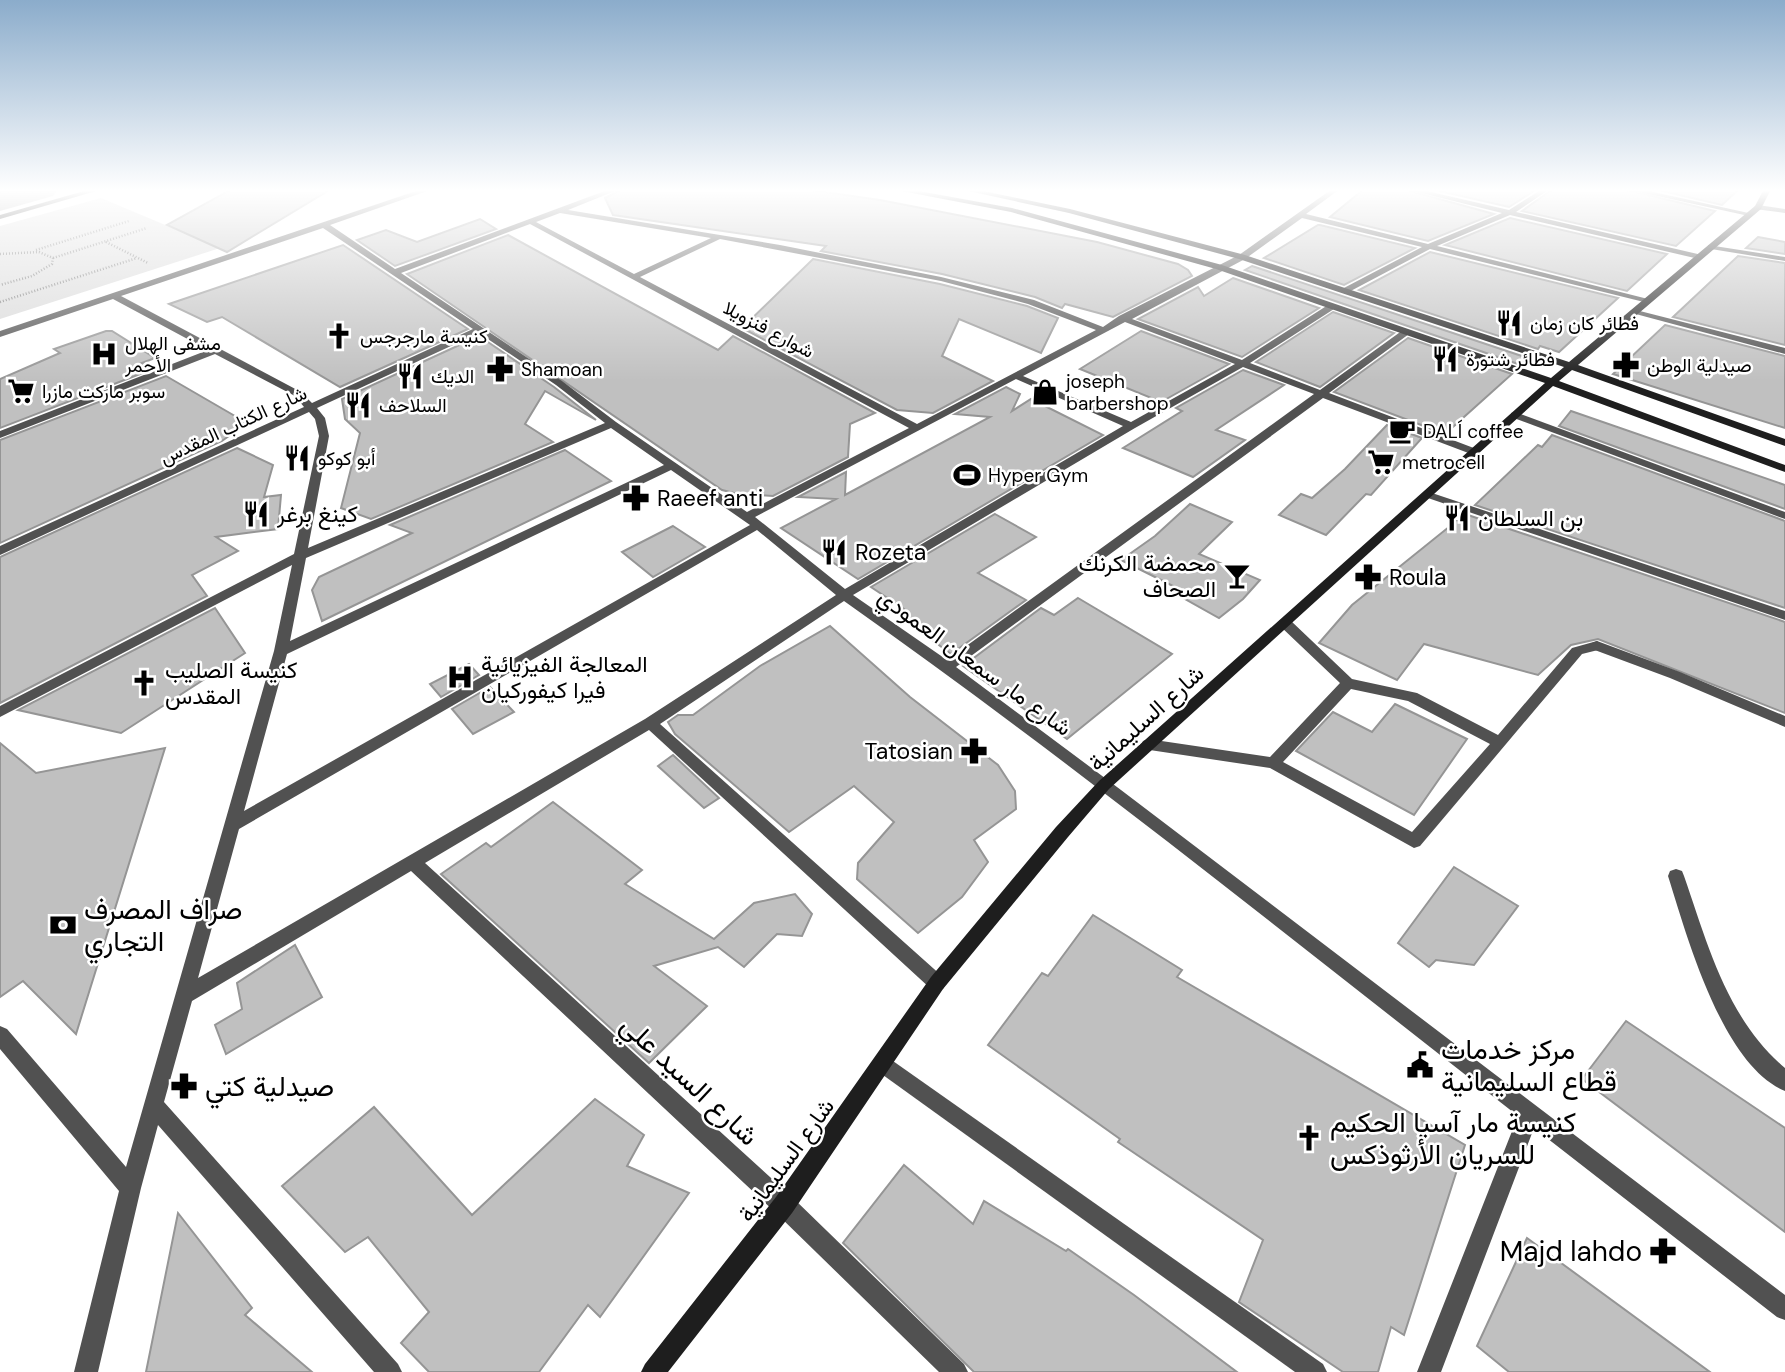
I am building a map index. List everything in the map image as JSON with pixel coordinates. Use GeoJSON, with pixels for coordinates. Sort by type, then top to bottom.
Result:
{"type":"FeatureCollection","features":[{"type":"Feature","properties":{"kind":"main road"},"geometry":{"type":"LineString","coordinates":[[1168,253],[1219,267],[1552,382],[1785,468]]}},
{"type":"Feature","properties":{"kind":"main road"},"geometry":{"type":"LineString","coordinates":[[1227,253],[1571,366],[1785,443]]}},
{"type":"Feature","properties":{"kind":"main road","name":"شارع السليمانية"},"geometry":{"type":"LineString","coordinates":[[653,1372],[784,1205],[937,983],[1104,785],[1552,382],[1704,253]]}},
{"type":"Feature","properties":{"kind":"street"},"geometry":{"type":"LineString","coordinates":[[0,334],[240,253]]}},
{"type":"Feature","properties":{"kind":"street","name":"شارع مار سمعان العمودي"},"geometry":{"type":"LineString","coordinates":[[367,253],[559,383],[612,424],[752,521],[844,595],[947,667],[1104,785],[1785,1309]]}},
{"type":"Feature","properties":{"kind":"street"},"geometry":{"type":"LineString","coordinates":[[396,272],[447,253]]}},
{"type":"Feature","properties":{"kind":"street","name":"شوارع فنزويلا"},"geometry":{"type":"LineString","coordinates":[[590,253],[915,427]]}},
{"type":"Feature","properties":{"kind":"street"},"geometry":{"type":"LineString","coordinates":[[633,276],[684,253]]}},
{"type":"Feature","properties":{"kind":"street"},"geometry":{"type":"LineString","coordinates":[[810,253],[941,279],[1031,302],[1101,329]]}},
{"type":"Feature","properties":{"kind":"street"},"geometry":{"type":"LineString","coordinates":[[233,825],[915,427],[1247,253]]}},
{"type":"Feature","properties":{"kind":"street"},"geometry":{"type":"LineString","coordinates":[[1345,291],[1418,253]]}},
{"type":"Feature","properties":{"kind":"street"},"geometry":{"type":"LineString","coordinates":[[1459,253],[1648,300]]}},
{"type":"Feature","properties":{"kind":"street"},"geometry":{"type":"LineString","coordinates":[[1717,253],[1785,259]]}},
{"type":"Feature","properties":{"kind":"street"},"geometry":{"type":"LineString","coordinates":[[86,1372],[130,1188],[281,651],[324,436],[320,418],[298,394],[114,296]]}},
{"type":"Feature","properties":{"kind":"street"},"geometry":{"type":"LineString","coordinates":[[186,995],[650,723],[844,595],[1242,364],[1331,307]]}},
{"type":"Feature","properties":{"kind":"street"},"geometry":{"type":"LineString","coordinates":[[1635,311],[1785,351]]}},
{"type":"Feature","properties":{"kind":"street"},"geometry":{"type":"LineString","coordinates":[[1122,318],[1475,452]]}},
{"type":"Feature","properties":{"kind":"street","name":"شارع الكتاب المقدس"},"geometry":{"type":"LineString","coordinates":[[0,551],[480,329]]}},
{"type":"Feature","properties":{"kind":"street"},"geometry":{"type":"LineString","coordinates":[[947,667],[1406,332]]}},
{"type":"Feature","properties":{"kind":"street"},"geometry":{"type":"LineString","coordinates":[[0,435],[216,351]]}},
{"type":"Feature","properties":{"kind":"street"},"geometry":{"type":"LineString","coordinates":[[1014,375],[1131,426]]}},
{"type":"Feature","properties":{"kind":"street"},"geometry":{"type":"LineString","coordinates":[[1515,415],[1785,516]]}},
{"type":"Feature","properties":{"kind":"street"},"geometry":{"type":"LineString","coordinates":[[0,712],[302,555],[612,424]]}},
{"type":"Feature","properties":{"kind":"street"},"geometry":{"type":"LineString","coordinates":[[281,651],[672,465]]}},
{"type":"Feature","properties":{"kind":"street"},"geometry":{"type":"LineString","coordinates":[[1429,495],[1785,615]]}},
{"type":"Feature","properties":{"kind":"street"},"geometry":{"type":"LineString","coordinates":[[1285,623],[1348,682],[1412,697],[1500,743]]}},
{"type":"Feature","properties":{"kind":"street"},"geometry":{"type":"LineString","coordinates":[[1149,746],[1273,763],[1414,841],[1577,650],[1597,646],[1675,675],[1785,722]]}},
{"type":"Feature","properties":{"kind":"street"},"geometry":{"type":"LineString","coordinates":[[1273,763],[1348,682]]}},
{"type":"Feature","properties":{"kind":"street"},"geometry":{"type":"LineString","coordinates":[[650,723],[937,983]]}},
{"type":"Feature","properties":{"kind":"street","name":"شارع السيد علي"},"geometry":{"type":"LineString","coordinates":[[412,862],[784,1205],[956,1372]]}},
{"type":"Feature","properties":{"kind":"street"},"geometry":{"type":"LineString","coordinates":[[1676,876],[1711,976],[1736,1028],[1763,1066],[1785,1081]]}},
{"type":"Feature","properties":{"kind":"street"},"geometry":{"type":"LineString","coordinates":[[0,1035],[130,1188]]}},
{"type":"Feature","properties":{"kind":"street"},"geometry":{"type":"LineString","coordinates":[[883,1063],[1315,1372]]}},
{"type":"Feature","properties":{"kind":"street"},"geometry":{"type":"LineString","coordinates":[[154,1105],[390,1372]]}},
{"type":"Feature","properties":{"kind":"street"},"geometry":{"type":"LineString","coordinates":[[1429,1372],[1530,1112]]}},
{"type":"Feature","properties":{"kind":"path"},"geometry":{"type":"LineString","coordinates":[[43,253],[53,258]]}},
{"type":"Feature","properties":{"kind":"path"},"geometry":{"type":"LineString","coordinates":[[53,258],[69,253]]}},
{"type":"Feature","properties":{"kind":"path"},"geometry":{"type":"LineString","coordinates":[[127,253],[174,275]]}},
{"type":"Feature","properties":{"kind":"path"},"geometry":{"type":"LineString","coordinates":[[0,285],[32,276],[52,264],[53,258]]}},
{"type":"Feature","properties":{"kind":"path"},"geometry":{"type":"LineString","coordinates":[[0,302],[137,258]]}},
{"type":"Feature","properties":{"kind":"shaded area"},"geometry":{"type":"Polygon","coordinates":[[[0,253],[204,253],[0,319],[0,253]]]}},
{"type":"Feature","properties":{"kind":"building"},"geometry":{"type":"Polygon","coordinates":[[[319,253],[355,253],[468,329],[340,387],[222,317],[207,322],[169,304],[319,253]]]}},
{"type":"Feature","properties":{"kind":"building"},"geometry":{"type":"Polygon","coordinates":[[[376,253],[430,253],[395,266],[376,253]]]}},
{"type":"Feature","properties":{"kind":"building"},"geometry":{"type":"Polygon","coordinates":[[[461,253],[541,253],[718,350],[733,336],[875,413],[850,424],[848,457],[773,496],[738,494],[722,490],[407,274],[461,253]]]}},
{"type":"Feature","properties":{"kind":"building"},"geometry":{"type":"Polygon","coordinates":[[[832,253],[1138,253],[1178,264],[1192,276],[1113,317],[1065,304],[1062,308],[1035,297],[942,274],[832,253]]]}},
{"type":"Feature","properties":{"kind":"building"},"geometry":{"type":"Polygon","coordinates":[[[1272,253],[1405,253],[1344,285],[1264,258],[1272,253]]]}},
{"type":"Feature","properties":{"kind":"building"},"geometry":{"type":"Polygon","coordinates":[[[1428,253],[1434,253],[1618,298],[1559,352],[1540,346],[1538,349],[1359,290],[1428,253]]]}},
{"type":"Feature","properties":{"kind":"building"},"geometry":{"type":"Polygon","coordinates":[[[1477,253],[1667,254],[1627,291],[1477,253]]]}},
{"type":"Feature","properties":{"kind":"building"},"geometry":{"type":"Polygon","coordinates":[[[1738,256],[1785,263],[1785,345],[1673,317],[1738,256]]]}},
{"type":"Feature","properties":{"kind":"building"},"geometry":{"type":"Polygon","coordinates":[[[813,259],[940,284],[1027,306],[1058,318],[1041,353],[959,319],[942,356],[993,381],[933,413],[897,410],[742,328],[813,259]]]}},
{"type":"Feature","properties":{"kind":"building"},"geometry":{"type":"Polygon","coordinates":[[[1252,266],[1528,358],[1521,365],[1245,270],[1252,266]]]}},
{"type":"Feature","properties":{"kind":"building"},"geometry":{"type":"Polygon","coordinates":[[[1233,278],[1319,308],[1242,357],[1138,319],[1198,287],[1204,296],[1233,278]]]}},
{"type":"Feature","properties":{"kind":"building"},"geometry":{"type":"Polygon","coordinates":[[[1333,312],[1394,333],[1320,387],[1256,362],[1333,312]]]}},
{"type":"Feature","properties":{"kind":"building"},"geometry":{"type":"Polygon","coordinates":[[[1665,325],[1785,356],[1785,428],[1613,374],[1665,325]]]}},
{"type":"Feature","properties":{"kind":"building"},"geometry":{"type":"Polygon","coordinates":[[[112,331],[155,358],[142,363],[153,369],[0,428],[0,379],[60,353],[54,349],[112,331]]]}},
{"type":"Feature","properties":{"kind":"building"},"geometry":{"type":"Polygon","coordinates":[[[1141,331],[1229,364],[1161,402],[1080,369],[1141,331]]]}},
{"type":"Feature","properties":{"kind":"building"},"geometry":{"type":"Polygon","coordinates":[[[479,336],[554,387],[596,420],[545,391],[525,424],[553,442],[371,519],[341,508],[360,433],[345,419],[342,399],[479,336]]]}},
{"type":"Feature","properties":{"kind":"building"},"geometry":{"type":"Polygon","coordinates":[[[1408,338],[1512,374],[1445,434],[1334,392],[1408,338]]]}},
{"type":"Feature","properties":{"kind":"building"},"geometry":{"type":"Polygon","coordinates":[[[1243,370],[1284,385],[1216,430],[1245,440],[1193,477],[1123,448],[1182,411],[1176,408],[1243,370]]]}},
{"type":"Feature","properties":{"kind":"building"},"geometry":{"type":"Polygon","coordinates":[[[166,376],[247,423],[222,441],[0,543],[0,440],[166,376]]]}},
{"type":"Feature","properties":{"kind":"building"},"geometry":{"type":"Polygon","coordinates":[[[1006,387],[1020,394],[1012,411],[1031,399],[1103,435],[858,579],[781,528],[836,499],[798,497],[846,472],[845,495],[990,417],[955,414],[1006,387]]]}},
{"type":"Feature","properties":{"kind":"building"},"geometry":{"type":"Polygon","coordinates":[[[1571,411],[1785,485],[1785,509],[1559,426],[1571,411]]]}},
{"type":"Feature","properties":{"kind":"building"},"geometry":{"type":"Polygon","coordinates":[[[1387,425],[1422,438],[1371,495],[1366,494],[1326,535],[1279,515],[1301,494],[1312,498],[1345,469],[1387,425]]]}},
{"type":"Feature","properties":{"kind":"building"},"geometry":{"type":"Polygon","coordinates":[[[1552,435],[1785,521],[1785,608],[1475,505],[1538,445],[1542,447],[1552,435]]]}},
{"type":"Feature","properties":{"kind":"building"},"geometry":{"type":"Polygon","coordinates":[[[237,448],[273,465],[264,497],[281,495],[278,529],[216,537],[238,551],[192,575],[207,596],[0,703],[0,557],[237,448]]]}},
{"type":"Feature","properties":{"kind":"building"},"geometry":{"type":"Polygon","coordinates":[[[565,450],[611,481],[322,621],[312,590],[319,577],[412,533],[390,525],[565,450]]]}},
{"type":"Feature","properties":{"kind":"building"},"geometry":{"type":"Polygon","coordinates":[[[1190,504],[1232,522],[1199,554],[1260,580],[1243,599],[1219,618],[1178,595],[1183,591],[1121,560],[1155,536],[1190,504]]]}},
{"type":"Feature","properties":{"kind":"building"},"geometry":{"type":"Polygon","coordinates":[[[995,514],[1036,537],[978,573],[1026,600],[951,654],[900,616],[904,609],[871,587],[995,514]]]}},
{"type":"Feature","properties":{"kind":"building"},"geometry":{"type":"Polygon","coordinates":[[[1465,514],[1785,622],[1785,713],[1598,639],[1571,645],[1538,675],[1424,644],[1397,680],[1319,643],[1352,605],[1465,514]]]}},
{"type":"Feature","properties":{"kind":"building"},"geometry":{"type":"Polygon","coordinates":[[[673,526],[705,547],[653,577],[622,552],[673,526]]]}},
{"type":"Feature","properties":{"kind":"building"},"geometry":{"type":"Polygon","coordinates":[[[1078,598],[1172,654],[1067,739],[963,666],[1041,608],[1054,615],[1078,598]]]}},
{"type":"Feature","properties":{"kind":"building","name":"كنيسة الصليب المقدس"},"geometry":{"type":"Polygon","coordinates":[[[215,608],[245,653],[121,733],[18,710],[215,608]]]}},
{"type":"Feature","properties":{"kind":"building"},"geometry":{"type":"Polygon","coordinates":[[[830,626],[910,697],[998,765],[1015,791],[1016,809],[974,840],[988,862],[962,897],[918,933],[857,879],[858,863],[894,822],[854,786],[789,832],[675,734],[668,722],[678,715],[693,715],[760,666],[830,626]]]}},
{"type":"Feature","properties":{"kind":"building"},"geometry":{"type":"Polygon","coordinates":[[[469,664],[479,675],[441,697],[430,684],[469,664]]]}},
{"type":"Feature","properties":{"kind":"building"},"geometry":{"type":"Polygon","coordinates":[[[490,687],[514,712],[473,734],[452,709],[490,687]]]}},
{"type":"Feature","properties":{"kind":"building"},"geometry":{"type":"Polygon","coordinates":[[[1395,704],[1467,739],[1414,815],[1296,751],[1333,712],[1372,732],[1395,704]]]}},
{"type":"Feature","properties":{"kind":"building"},"geometry":{"type":"Polygon","coordinates":[[[0,743],[36,773],[165,748],[76,1034],[23,981],[0,997],[0,743]]]}},
{"type":"Feature","properties":{"kind":"building"},"geometry":{"type":"Polygon","coordinates":[[[673,755],[719,798],[704,808],[658,766],[673,755]]]}},
{"type":"Feature","properties":{"kind":"building"},"geometry":{"type":"Polygon","coordinates":[[[553,802],[642,870],[625,884],[714,939],[754,903],[795,894],[812,914],[802,936],[777,934],[744,967],[718,947],[654,966],[707,1006],[649,1063],[441,874],[486,843],[491,847],[553,802]]]}},
{"type":"Feature","properties":{"kind":"building"},"geometry":{"type":"Polygon","coordinates":[[[1454,867],[1518,906],[1474,965],[1436,960],[1429,967],[1398,943],[1454,867]]]}},
{"type":"Feature","properties":{"kind":"building"},"geometry":{"type":"Polygon","coordinates":[[[1093,915],[1182,970],[1177,977],[1465,1145],[1404,1335],[1391,1327],[1378,1372],[1343,1372],[1239,1302],[1263,1240],[1118,1142],[1120,1139],[988,1045],[1042,973],[1048,976],[1093,915]]]}},
{"type":"Feature","properties":{"kind":"building"},"geometry":{"type":"Polygon","coordinates":[[[295,945],[322,997],[226,1054],[215,1025],[242,1009],[237,983],[295,945]]]}},
{"type":"Feature","properties":{"kind":"building"},"geometry":{"type":"Polygon","coordinates":[[[1626,1021],[1785,1128],[1785,1232],[1582,1079],[1626,1021]]]}},
{"type":"Feature","properties":{"kind":"building"},"geometry":{"type":"Polygon","coordinates":[[[595,1099],[644,1135],[627,1166],[689,1193],[600,1317],[588,1305],[539,1372],[429,1372],[401,1343],[429,1312],[368,1237],[345,1252],[282,1186],[374,1107],[472,1215],[595,1099]]]}},
{"type":"Feature","properties":{"kind":"building"},"geometry":{"type":"Polygon","coordinates":[[[904,1165],[973,1224],[984,1201],[1066,1251],[1068,1249],[1237,1372],[974,1372],[843,1243],[904,1165]]]}},
{"type":"Feature","properties":{"kind":"building"},"geometry":{"type":"Polygon","coordinates":[[[178,1213],[252,1308],[245,1315],[312,1372],[146,1372],[178,1213]]]}},
{"type":"Feature","properties":{"kind":"building"},"geometry":{"type":"Polygon","coordinates":[[[1527,1238],[1710,1372],[1509,1372],[1477,1346],[1527,1238]]]}},
{"type":"Feature","properties":{"kind":"place","name":"فطائر كان زمان"},"geometry":{"type":"Point","coordinates":[1509,323]}},
{"type":"Feature","properties":{"kind":"place","name":"كنيسة مارجرجس"},"geometry":{"type":"Point","coordinates":[339,336]}},
{"type":"Feature","properties":{"kind":"place","name":"مشفى الهلال الأحمر"},"geometry":{"type":"Point","coordinates":[104,354]}},
{"type":"Feature","properties":{"kind":"place","name":"فطائر شتورة"},"geometry":{"type":"Point","coordinates":[1445,359]}},
{"type":"Feature","properties":{"kind":"place","name":"صيدلية الوطن"},"geometry":{"type":"Point","coordinates":[1626,365]}},
{"type":"Feature","properties":{"kind":"place","name":"Shamoan"},"geometry":{"type":"Point","coordinates":[500,369]}},
{"type":"Feature","properties":{"kind":"place","name":"الديك"},"geometry":{"type":"Point","coordinates":[410,376]}},
{"type":"Feature","properties":{"kind":"place","name":"سوبر ماركت مازرا"},"geometry":{"type":"Point","coordinates":[21,391]}},
{"type":"Feature","properties":{"kind":"place","name":"joseph barbershop"},"geometry":{"type":"Point","coordinates":[1045,392]}},
{"type":"Feature","properties":{"kind":"place","name":"السلاحف"},"geometry":{"type":"Point","coordinates":[358,405]}},
{"type":"Feature","properties":{"kind":"place","name":"DALÍ coffee"},"geometry":{"type":"Point","coordinates":[1402,431]}},
{"type":"Feature","properties":{"kind":"place","name":"أبو كوكو"},"geometry":{"type":"Point","coordinates":[297,458]}},
{"type":"Feature","properties":{"kind":"place","name":"metrocell"},"geometry":{"type":"Point","coordinates":[1381,462]}},
{"type":"Feature","properties":{"kind":"place","name":"Hyper Gym"},"geometry":{"type":"Point","coordinates":[967,475]}},
{"type":"Feature","properties":{"kind":"place","name":"Raeef anti"},"geometry":{"type":"Point","coordinates":[636,498]}},
{"type":"Feature","properties":{"kind":"place","name":"كينغ برغر"},"geometry":{"type":"Point","coordinates":[256,514]}},
{"type":"Feature","properties":{"kind":"place","name":"بن السلطان"},"geometry":{"type":"Point","coordinates":[1457,518]}},
{"type":"Feature","properties":{"kind":"place","name":"Rozeta"},"geometry":{"type":"Point","coordinates":[834,552]}},
{"type":"Feature","properties":{"kind":"place","name":"محمضة الكرنك الصحاف"},"geometry":{"type":"Point","coordinates":[1237,576]}},
{"type":"Feature","properties":{"kind":"place","name":"Roula"},"geometry":{"type":"Point","coordinates":[1368,577]}},
{"type":"Feature","properties":{"kind":"place","name":"المعالجة الفيزيائية فيرا كيفوركيان"},"geometry":{"type":"Point","coordinates":[460,677]}},
{"type":"Feature","properties":{"kind":"place","name":"كنيسة الصليب المقدس"},"geometry":{"type":"Point","coordinates":[144,683]}},
{"type":"Feature","properties":{"kind":"place","name":"Tatosian"},"geometry":{"type":"Point","coordinates":[974,751]}},
{"type":"Feature","properties":{"kind":"place","name":"صراف المصرف التجاري"},"geometry":{"type":"Point","coordinates":[63,925]}},
{"type":"Feature","properties":{"kind":"place","name":"مركز خدمات قطاع السليمانية"},"geometry":{"type":"Point","coordinates":[1420,1065]}},
{"type":"Feature","properties":{"kind":"place","name":"صيدلية كتي"},"geometry":{"type":"Point","coordinates":[184,1086]}},
{"type":"Feature","properties":{"kind":"place","name":"كنيسة مار آسيا الحكيم للسريان الأرثوذكس"},"geometry":{"type":"Point","coordinates":[1309,1138]}},
{"type":"Feature","properties":{"kind":"place","name":"Majd lahdo"},"geometry":{"type":"Point","coordinates":[1663,1251]}}]}
